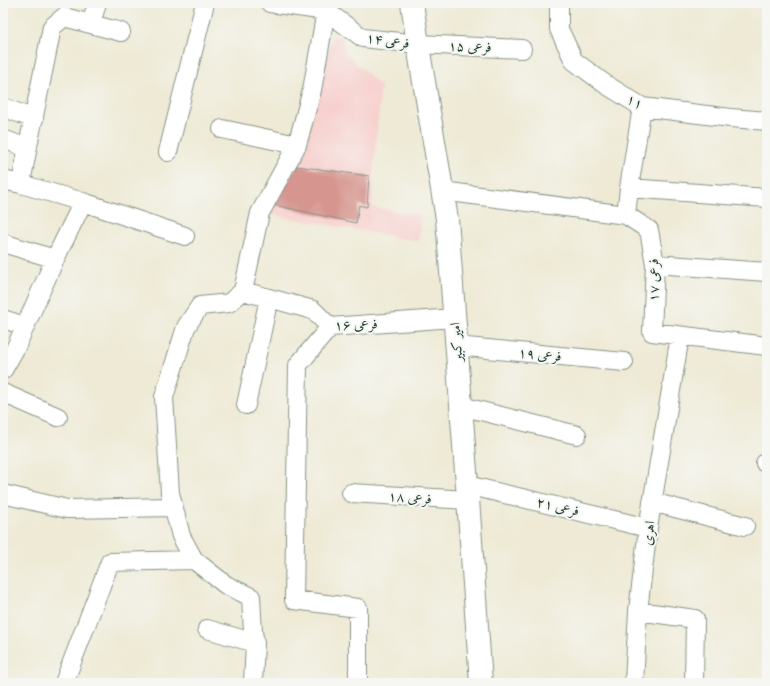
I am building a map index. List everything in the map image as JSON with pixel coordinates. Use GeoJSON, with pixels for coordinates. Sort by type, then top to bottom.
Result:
{"type":"FeatureCollection","features":[{"type":"Feature","properties":{"kind":"main road","name":"امیر کبیر"},"geometry":{"type":"LineString","coordinates":[[412,3],[447,219],[481,683]]}},
{"type":"Feature","properties":{"kind":"street"},"geometry":{"type":"LineString","coordinates":[[91,24],[97,3]]}},
{"type":"Feature","properties":{"kind":"street"},"geometry":{"type":"LineString","coordinates":[[168,152],[204,3]]}},
{"type":"Feature","properties":{"kind":"street","name":"فرعی ۱۴"},"geometry":{"type":"LineString","coordinates":[[270,3],[326,11],[363,38],[418,44]]}},
{"type":"Feature","properties":{"kind":"street","name":"۱۱"},"geometry":{"type":"LineString","coordinates":[[559,3],[559,29],[574,61],[605,84],[642,107],[731,118],[767,120]]}},
{"type":"Feature","properties":{"kind":"street"},"geometry":{"type":"LineString","coordinates":[[253,683],[256,643],[251,597],[226,585],[194,560],[181,536],[170,493],[164,397],[186,328],[200,306],[229,303],[243,291],[260,213],[297,145],[312,90],[326,11]]}},
{"type":"Feature","properties":{"kind":"street"},"geometry":{"type":"LineString","coordinates":[[21,184],[52,27],[64,18],[121,32]]}},
{"type":"Feature","properties":{"kind":"street","name":"فرعی ۱۵"},"geometry":{"type":"LineString","coordinates":[[418,44],[522,49]]}},
{"type":"Feature","properties":{"kind":"street"},"geometry":{"type":"LineString","coordinates":[[3,107],[34,119]]}},
{"type":"Feature","properties":{"kind":"street"},"geometry":{"type":"LineString","coordinates":[[626,215],[642,107]]}},
{"type":"Feature","properties":{"kind":"street"},"geometry":{"type":"LineString","coordinates":[[222,129],[297,145]]}},
{"type":"Feature","properties":{"kind":"street"},"geometry":{"type":"LineString","coordinates":[[3,139],[27,148]]}},
{"type":"Feature","properties":{"kind":"street"},"geometry":{"type":"LineString","coordinates":[[3,180],[83,202],[185,236]]}},
{"type":"Feature","properties":{"kind":"street"},"geometry":{"type":"LineString","coordinates":[[629,188],[767,198]]}},
{"type":"Feature","properties":{"kind":"street","name":"فرعی ۱۷"},"geometry":{"type":"LineString","coordinates":[[442,190],[626,215],[649,230],[655,264],[652,332],[767,346]]}},
{"type":"Feature","properties":{"kind":"street"},"geometry":{"type":"LineString","coordinates":[[3,370],[16,347],[55,259],[83,202]]}},
{"type":"Feature","properties":{"kind":"street"},"geometry":{"type":"LineString","coordinates":[[3,243],[55,259]]}},
{"type":"Feature","properties":{"kind":"street"},"geometry":{"type":"LineString","coordinates":[[655,264],[767,272]]}},
{"type":"Feature","properties":{"kind":"street","name":"فرعی ۱۶"},"geometry":{"type":"LineString","coordinates":[[243,291],[313,310],[330,327],[454,318]]}},
{"type":"Feature","properties":{"kind":"street"},"geometry":{"type":"LineString","coordinates":[[246,405],[269,298]]}},
{"type":"Feature","properties":{"kind":"street"},"geometry":{"type":"LineString","coordinates":[[3,319],[25,326]]}},
{"type":"Feature","properties":{"kind":"street"},"geometry":{"type":"LineString","coordinates":[[330,327],[298,365],[294,600],[358,608],[358,683]]}},
{"type":"Feature","properties":{"kind":"street","name":"اهری"},"geometry":{"type":"LineString","coordinates":[[634,683],[638,610],[648,528],[680,336]]}},
{"type":"Feature","properties":{"kind":"street","name":"فرعی ۱۹"},"geometry":{"type":"LineString","coordinates":[[456,346],[624,362]]}},
{"type":"Feature","properties":{"kind":"street"},"geometry":{"type":"LineString","coordinates":[[3,393],[58,417]]}},
{"type":"Feature","properties":{"kind":"street"},"geometry":{"type":"LineString","coordinates":[[461,406],[577,435]]}},
{"type":"Feature","properties":{"kind":"street","name":"فرعی ۱۸"},"geometry":{"type":"LineString","coordinates":[[352,493],[468,492]]}},
{"type":"Feature","properties":{"kind":"street","name":"فرعی ۲۱"},"geometry":{"type":"LineString","coordinates":[[468,492],[648,528]]}},
{"type":"Feature","properties":{"kind":"street"},"geometry":{"type":"LineString","coordinates":[[3,494],[67,509],[174,507]]}},
{"type":"Feature","properties":{"kind":"street"},"geometry":{"type":"LineString","coordinates":[[652,502],[746,526]]}},
{"type":"Feature","properties":{"kind":"street"},"geometry":{"type":"LineString","coordinates":[[64,683],[110,562],[194,560]]}},
{"type":"Feature","properties":{"kind":"street"},"geometry":{"type":"LineString","coordinates":[[638,610],[695,619],[694,683]]}},
{"type":"Feature","properties":{"kind":"street"},"geometry":{"type":"LineString","coordinates":[[207,629],[256,643]]}},
{"type":"Feature","properties":{"kind":"shaded area"},"geometry":{"type":"Polygon","coordinates":[[[333,36],[342,36],[346,54],[381,86],[373,176],[372,207],[421,215],[418,241],[267,214],[297,166],[333,36]]]}},
{"type":"Feature","properties":{"kind":"building"},"geometry":{"type":"Polygon","coordinates":[[[297,166],[369,176],[367,207],[359,205],[356,223],[274,205],[297,166]]]}}]}
